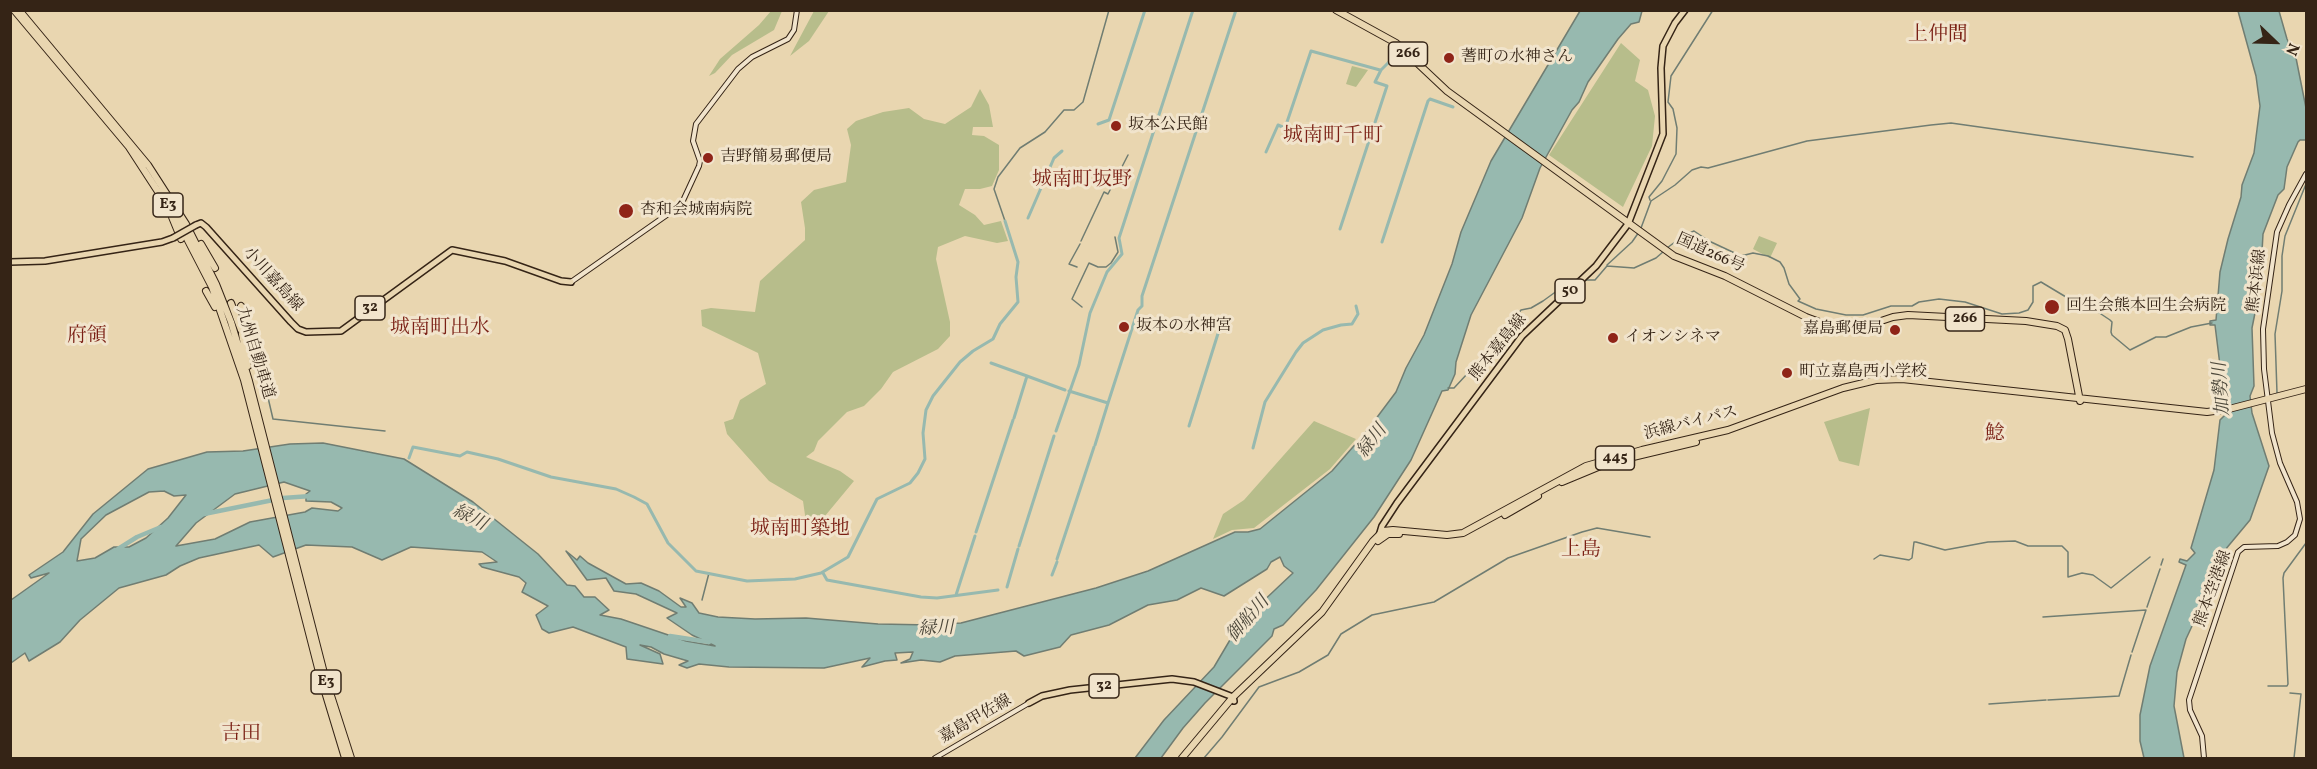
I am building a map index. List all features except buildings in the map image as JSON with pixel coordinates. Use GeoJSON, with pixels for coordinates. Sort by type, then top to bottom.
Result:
{"type":"FeatureCollection","features":[{"type":"Feature","properties":{"kind":"highway","name":"九州自動車道"},"geometry":{"type":"LineString","coordinates":[[14,10],[129,147],[160,188],[186,224],[216,284],[233,329],[304,605],[332,703],[351,759]]}},
{"type":"Feature","properties":{"kind":"highway","name":"九州自動車道"},"geometry":{"type":"LineString","coordinates":[[19,10],[122,132],[160,188]]}},
{"type":"Feature","properties":{"kind":"highway","name":"国道266号"},"geometry":{"type":"LineString","coordinates":[[1336,10],[1396,43],[1432,78],[1674,256],[1725,276],[1806,317],[1833,327],[1866,326],[1893,317],[1908,315],[2026,321],[2057,326],[2065,330],[2068,339],[2080,400]]}},
{"type":"Feature","properties":{"kind":"highway"},"geometry":{"type":"LineString","coordinates":[[160,188],[181,239]]}},
{"type":"Feature","properties":{"kind":"highway"},"geometry":{"type":"LineString","coordinates":[[160,188],[215,268]]}},
{"type":"Feature","properties":{"kind":"highway"},"geometry":{"type":"LineString","coordinates":[[206,291],[247,381]]}},
{"type":"Feature","properties":{"kind":"highway"},"geometry":{"type":"LineString","coordinates":[[231,303],[242,334]]}},
{"type":"Feature","properties":{"kind":"highway"},"geometry":{"type":"LineString","coordinates":[[241,306],[244,309],[242,334],[247,381]]}},
{"type":"Feature","properties":{"kind":"highway","name":"浜線バイパス"},"geometry":{"type":"LineString","coordinates":[[1379,537],[1383,531],[1393,530],[1447,535],[1463,533],[1586,466],[1728,430],[1858,383],[1902,379],[2204,412],[2229,409],[2307,389]]}},
{"type":"Feature","properties":{"kind":"highway"},"geometry":{"type":"LineString","coordinates":[[1184,759],[1230,698],[1326,612],[1379,537]]}},
{"type":"Feature","properties":{"kind":"highway","name":"九州自動車道"},"geometry":{"type":"LineString","coordinates":[[304,605],[319,672],[345,759]]}},
{"type":"Feature","properties":{"kind":"main road"},"geometry":{"type":"LineString","coordinates":[[571,282],[681,205],[700,161],[693,141],[696,124],[738,69],[752,57],[788,39],[794,30],[797,10]]}},
{"type":"Feature","properties":{"kind":"main road","name":"熊本嘉島線"},"geometry":{"type":"LineString","coordinates":[[1379,537],[1394,508],[1522,336],[1596,266],[1625,222],[1663,135],[1661,68],[1663,46],[1674,23],[1685,10]]}},
{"type":"Feature","properties":{"kind":"main road","name":"熊本浜線"},"geometry":{"type":"LineString","coordinates":[[2267,399],[2264,329],[2275,243],[2280,223],[2307,174]]}},
{"type":"Feature","properties":{"kind":"main road","name":"小川嘉島線"},"geometry":{"type":"LineString","coordinates":[[10,262],[45,261],[162,242],[201,223],[291,322],[298,329],[306,332],[341,331],[452,250],[505,261],[561,281],[571,282]]}},
{"type":"Feature","properties":{"kind":"main road","name":"熊本空港線"},"geometry":{"type":"LineString","coordinates":[[2204,759],[2202,736],[2190,710],[2189,700],[2238,552],[2244,547],[2273,546],[2287,542],[2295,535],[2300,519],[2297,502],[2278,455],[2267,399]]}},
{"type":"Feature","properties":{"kind":"main road","name":"32"},"geometry":{"type":"LineString","coordinates":[[1029,703],[1042,696],[1070,690],[1181,680],[1230,698]]}},
{"type":"Feature","properties":{"kind":"main road","name":"嘉島甲佐線"},"geometry":{"type":"LineString","coordinates":[[934,759],[1029,703]]}},
{"type":"Feature","properties":{"kind":"green space"},"geometry":{"type":"Polygon","coordinates":[[[771,11],[782,11],[774,30],[732,55],[715,73],[709,76],[720,59],[759,25],[771,11]]]}},
{"type":"Feature","properties":{"kind":"green space"},"geometry":{"type":"Polygon","coordinates":[[[814,11],[829,11],[809,41],[790,56],[814,11]]]}},
{"type":"Feature","properties":{"kind":"green space"},"geometry":{"type":"Polygon","coordinates":[[[1621,43],[1640,60],[1635,81],[1648,90],[1655,116],[1652,146],[1623,207],[1549,155],[1621,43]]]}},
{"type":"Feature","properties":{"kind":"green space"},"geometry":{"type":"Polygon","coordinates":[[[1352,66],[1368,70],[1356,87],[1346,84],[1352,66]]]}},
{"type":"Feature","properties":{"kind":"green space"},"geometry":{"type":"Polygon","coordinates":[[[980,89],[989,105],[993,127],[973,127],[972,135],[984,136],[999,145],[999,170],[992,186],[965,189],[959,205],[975,215],[984,225],[1001,221],[1008,241],[997,243],[965,236],[938,247],[936,259],[950,322],[950,336],[938,349],[893,372],[881,389],[864,406],[847,412],[818,441],[814,451],[806,457],[840,471],[854,481],[820,522],[806,522],[803,501],[769,481],[727,434],[724,422],[733,419],[740,400],[766,384],[758,353],[702,326],[701,310],[711,308],[755,312],[760,281],[805,240],[801,202],[814,190],[846,182],[851,145],[847,129],[856,121],[883,112],[909,108],[924,119],[945,124],[971,107],[980,89]]]}},
{"type":"Feature","properties":{"kind":"green space"},"geometry":{"type":"Polygon","coordinates":[[[1759,236],[1777,243],[1770,258],[1753,249],[1759,236]]]}},
{"type":"Feature","properties":{"kind":"green space"},"geometry":{"type":"Polygon","coordinates":[[[1870,408],[1859,466],[1839,461],[1824,422],[1870,408]]]}},
{"type":"Feature","properties":{"kind":"green space"},"geometry":{"type":"Polygon","coordinates":[[[1314,421],[1356,439],[1330,469],[1254,528],[1232,530],[1213,539],[1223,514],[1244,500],[1314,421]]]}},
{"type":"Feature","properties":{"kind":"water","name":"御船川"},"geometry":{"type":"Polygon","coordinates":[[[1580,11],[1642,11],[1639,22],[1631,24],[1618,39],[1588,82],[1579,102],[1572,110],[1540,168],[1522,218],[1471,315],[1456,362],[1455,374],[1448,390],[1442,391],[1411,460],[1374,517],[1316,590],[1283,625],[1274,629],[1272,636],[1205,703],[1161,758],[1135,758],[1164,720],[1214,667],[1240,623],[1293,573],[1284,566],[1280,557],[1271,562],[1267,569],[1224,596],[1201,588],[1177,600],[1148,605],[1109,625],[1071,635],[1060,647],[1024,656],[1016,651],[955,656],[940,662],[921,660],[901,663],[910,659],[913,652],[895,653],[897,660],[862,667],[870,658],[824,668],[729,667],[699,664],[687,668],[679,665],[688,661],[640,645],[660,654],[663,664],[627,659],[626,647],[573,627],[549,633],[542,629],[536,615],[548,606],[522,592],[526,583],[519,577],[482,567],[479,564],[497,562],[482,552],[411,547],[382,560],[352,547],[306,545],[273,557],[259,545],[199,558],[166,575],[119,588],[80,620],[60,642],[29,661],[25,653],[11,663],[11,600],[49,573],[31,578],[29,575],[63,552],[93,514],[148,469],[207,452],[243,451],[290,444],[323,443],[404,459],[473,502],[538,554],[567,585],[575,586],[584,597],[595,597],[609,610],[600,615],[621,619],[686,641],[715,646],[692,635],[667,618],[677,613],[636,594],[614,591],[606,578],[587,580],[566,551],[577,560],[580,556],[588,563],[626,584],[641,583],[659,591],[681,607],[686,607],[680,598],[692,603],[699,613],[718,617],[806,618],[878,624],[961,623],[1096,588],[1148,571],[1235,532],[1260,529],[1332,471],[1366,432],[1396,392],[1424,335],[1452,264],[1461,232],[1491,161],[1580,11]],[[284,482],[235,494],[196,523],[176,546],[215,539],[250,522],[305,512],[312,508],[338,511],[342,508],[331,502],[306,501],[306,494],[310,491],[284,482]],[[164,491],[149,492],[106,515],[81,539],[77,561],[95,558],[114,547],[129,547],[146,538],[168,518],[186,495],[174,496],[164,491]]]}},
{"type":"Feature","properties":{"kind":"water","name":"加勢川"},"geometry":{"type":"Polygon","coordinates":[[[2238,11],[2279,11],[2287,39],[2296,58],[2306,108],[2306,140],[2298,142],[2287,167],[2284,189],[2278,195],[2263,234],[2260,288],[2252,328],[2254,386],[2250,396],[2252,413],[2269,466],[2250,520],[2225,550],[2186,639],[2177,672],[2174,706],[2184,758],[2144,758],[2140,741],[2140,715],[2150,666],[2186,565],[2179,562],[2180,559],[2187,561],[2195,553],[2191,548],[2214,470],[2220,420],[2226,414],[2215,325],[2210,325],[2210,321],[2216,320],[2220,272],[2241,197],[2242,185],[2254,153],[2260,106],[2256,76],[2238,11]]]}},
{"type":"Feature","properties":{"kind":"waterway"},"geometry":{"type":"LineString","coordinates":[[1005,221],[994,189],[998,177],[1020,148],[1045,132],[1064,110],[1074,110],[1083,102],[1109,10]]}},
{"type":"Feature","properties":{"kind":"waterway"},"geometry":{"type":"LineString","coordinates":[[1098,124],[1109,120],[1145,10]]}},
{"type":"Feature","properties":{"kind":"waterway"},"geometry":{"type":"LineString","coordinates":[[1056,431],[1079,365],[1090,313],[1107,272],[1122,254],[1119,238],[1193,10]]}},
{"type":"Feature","properties":{"kind":"waterway"},"geometry":{"type":"LineString","coordinates":[[1108,403],[1138,310],[1142,306],[1142,296],[1236,10]]}},
{"type":"Feature","properties":{"kind":"waterway"},"geometry":{"type":"LineString","coordinates":[[1650,200],[1649,197],[1662,181],[1676,154],[1677,128],[1673,109],[1668,102],[1671,76],[1713,10]]}},
{"type":"Feature","properties":{"kind":"waterway"},"geometry":{"type":"LineString","coordinates":[[1266,152],[1278,125],[1285,128],[1311,51],[1380,70]]}},
{"type":"Feature","properties":{"kind":"waterway"},"geometry":{"type":"LineString","coordinates":[[1340,229],[1387,86],[1375,82],[1381,70],[1399,52]]}},
{"type":"Feature","properties":{"kind":"waterway"},"geometry":{"type":"LineString","coordinates":[[1382,242],[1428,101],[1430,99],[1453,107]]}},
{"type":"Feature","properties":{"kind":"waterway"},"geometry":{"type":"LineString","coordinates":[[1641,228],[1651,201],[1692,170],[1701,167],[1708,168],[1807,141],[1931,125],[1951,123],[2193,157]]}},
{"type":"Feature","properties":{"kind":"waterway"},"geometry":{"type":"LineString","coordinates":[[1028,218],[1054,158],[1062,151]]}},
{"type":"Feature","properties":{"kind":"waterway"},"geometry":{"type":"LineString","coordinates":[[1081,241],[1104,192],[1108,194],[1128,155]]}},
{"type":"Feature","properties":{"kind":"waterway"},"geometry":{"type":"LineString","coordinates":[[2277,393],[2275,334],[2282,291],[2282,256],[2285,236],[2306,184]]}},
{"type":"Feature","properties":{"kind":"waterway"},"geometry":{"type":"LineString","coordinates":[[409,458],[413,447],[460,456],[467,452],[498,459],[551,477],[616,489],[647,504],[668,543],[696,571],[747,581],[795,579],[821,573],[848,557],[877,499],[910,483],[918,473],[925,459],[923,433],[926,410],[933,396],[960,362],[993,339],[1000,324],[1018,302],[1016,277],[1018,262],[1005,221]]}},
{"type":"Feature","properties":{"kind":"waterway"},"geometry":{"type":"LineString","coordinates":[[1667,248],[1694,231],[1741,256],[1753,253],[1768,256],[1780,262],[1789,284],[1800,299],[1798,301],[1816,309],[1846,315],[1863,315],[1891,306],[1912,306],[1919,302],[1939,299],[1965,302],[2002,314],[2019,313],[2028,310],[2033,302],[2033,286],[2041,282],[2066,297],[2092,308],[2110,320],[2112,335],[2130,350],[2156,337],[2166,337],[2191,327],[2212,323]]}},
{"type":"Feature","properties":{"kind":"waterway"},"geometry":{"type":"LineString","coordinates":[[1607,265],[1632,242],[1639,232]]}},
{"type":"Feature","properties":{"kind":"waterway"},"geometry":{"type":"LineString","coordinates":[[1082,307],[1072,299],[1089,263],[1098,267],[1106,267],[1111,263],[1118,252],[1115,237]]}},
{"type":"Feature","properties":{"kind":"waterway"},"geometry":{"type":"LineString","coordinates":[[1077,267],[1069,264],[1080,244]]}},
{"type":"Feature","properties":{"kind":"waterway"},"geometry":{"type":"LineString","coordinates":[[1583,280],[1595,280],[1607,266],[1634,268],[1656,258],[1664,251]]}},
{"type":"Feature","properties":{"kind":"waterway"},"geometry":{"type":"LineString","coordinates":[[1448,388],[1454,388],[1495,344],[1521,310],[1531,308],[1543,301],[1572,280],[1579,280]]}},
{"type":"Feature","properties":{"kind":"waterway"},"geometry":{"type":"LineString","coordinates":[[1253,448],[1265,402],[1296,352],[1303,343],[1323,330],[1352,324],[1358,314],[1356,306]]}},
{"type":"Feature","properties":{"kind":"waterway"},"geometry":{"type":"LineString","coordinates":[[1189,426],[1221,324]]}},
{"type":"Feature","properties":{"kind":"waterway"},"geometry":{"type":"LineString","coordinates":[[256,346],[273,419],[385,431]]}},
{"type":"Feature","properties":{"kind":"waterway"},"geometry":{"type":"LineString","coordinates":[[991,363],[1027,376]]}},
{"type":"Feature","properties":{"kind":"waterway"},"geometry":{"type":"LineString","coordinates":[[1014,418],[1027,376],[1065,390]]}},
{"type":"Feature","properties":{"kind":"waterway"},"geometry":{"type":"LineString","coordinates":[[1069,391],[1108,403],[1095,445]]}},
{"type":"Feature","properties":{"kind":"waterway"},"geometry":{"type":"LineString","coordinates":[[976,532],[1013,420]]}},
{"type":"Feature","properties":{"kind":"waterway"},"geometry":{"type":"LineString","coordinates":[[1019,546],[1054,436]]}},
{"type":"Feature","properties":{"kind":"waterway"},"geometry":{"type":"LineString","coordinates":[[1057,559],[1094,447]]}},
{"type":"Feature","properties":{"kind":"waterway","name":"緑川"},"geometry":{"type":"LineString","coordinates":[[204,514],[283,498],[311,496]]}},
{"type":"Feature","properties":{"kind":"waterway","name":"緑川"},"geometry":{"type":"LineString","coordinates":[[118,549],[137,537],[161,527]]}},
{"type":"Feature","properties":{"kind":"waterway"},"geometry":{"type":"LineString","coordinates":[[1204,758],[1259,687],[1299,672],[1328,655],[1341,634],[1372,615],[1434,602],[1508,558],[1582,532],[1597,528],[1650,537]]}},
{"type":"Feature","properties":{"kind":"waterway"},"geometry":{"type":"LineString","coordinates":[[956,595],[975,536]]}},
{"type":"Feature","properties":{"kind":"waterway"},"geometry":{"type":"LineString","coordinates":[[1874,559],[1880,555],[1909,560],[1912,558],[1914,542],[1945,550],[1988,542],[2015,541],[2028,546],[2062,546],[2068,552],[2068,577],[2082,573],[2093,575],[2111,588],[2150,557]]}},
{"type":"Feature","properties":{"kind":"waterway"},"geometry":{"type":"LineString","coordinates":[[2268,686],[2287,686],[2288,684],[2283,578],[2284,573],[2306,543]]}},
{"type":"Feature","properties":{"kind":"waterway"},"geometry":{"type":"LineString","coordinates":[[1007,587],[1018,549]]}},
{"type":"Feature","properties":{"kind":"waterway"},"geometry":{"type":"LineString","coordinates":[[2161,565],[2163,559]]}},
{"type":"Feature","properties":{"kind":"waterway"},"geometry":{"type":"LineString","coordinates":[[1052,575],[1057,562]]}},
{"type":"Feature","properties":{"kind":"waterway"},"geometry":{"type":"LineString","coordinates":[[2147,607],[2160,569]]}},
{"type":"Feature","properties":{"kind":"waterway"},"geometry":{"type":"LineString","coordinates":[[702,600],[709,573]]}},
{"type":"Feature","properties":{"kind":"waterway"},"geometry":{"type":"LineString","coordinates":[[823,573],[827,580],[921,597],[937,598],[998,590]]}},
{"type":"Feature","properties":{"kind":"waterway"},"geometry":{"type":"LineString","coordinates":[[2043,617],[2146,610],[2132,652]]}},
{"type":"Feature","properties":{"kind":"waterway","name":"緑川"},"geometry":{"type":"LineString","coordinates":[[670,636],[709,642]]}},
{"type":"Feature","properties":{"kind":"waterway"},"geometry":{"type":"LineString","coordinates":[[2048,700],[2119,696],[2131,655]]}},
{"type":"Feature","properties":{"kind":"waterway"},"geometry":{"type":"LineString","coordinates":[[2290,693],[2301,694],[2294,758]]}},
{"type":"Feature","properties":{"kind":"waterway"},"geometry":{"type":"LineString","coordinates":[[1989,704],[2046,700]]}},
{"type":"Feature","properties":{"kind":"place","name":"蓍町の水神さん"},"geometry":{"type":"Point","coordinates":[1449,58]}},
{"type":"Feature","properties":{"kind":"place","name":"坂本公民館"},"geometry":{"type":"Point","coordinates":[1116,126]}},
{"type":"Feature","properties":{"kind":"place","name":"吉野簡易郵便局"},"geometry":{"type":"Point","coordinates":[708,158]}},
{"type":"Feature","properties":{"kind":"place","name":"杏和会城南病院"},"geometry":{"type":"Point","coordinates":[626,211]}},
{"type":"Feature","properties":{"kind":"place","name":"回生会熊本回生会病院"},"geometry":{"type":"Point","coordinates":[2052,307]}},
{"type":"Feature","properties":{"kind":"place","name":"坂本の水神宮"},"geometry":{"type":"Point","coordinates":[1124,327]}},
{"type":"Feature","properties":{"kind":"place","name":"嘉島郵便局"},"geometry":{"type":"Point","coordinates":[1895,330]}},
{"type":"Feature","properties":{"kind":"place","name":"イオンシネマ"},"geometry":{"type":"Point","coordinates":[1613,338]}},
{"type":"Feature","properties":{"kind":"place","name":"町立嘉島西小学校"},"geometry":{"type":"Point","coordinates":[1787,373]}},
{"type":"Feature","properties":{"kind":"district","name":"上仲間"},"geometry":{"type":"Point","coordinates":[1938,36]}},
{"type":"Feature","properties":{"kind":"district","name":"城南町千町"},"geometry":{"type":"Point","coordinates":[1333,137]}},
{"type":"Feature","properties":{"kind":"district","name":"城南町坂野"},"geometry":{"type":"Point","coordinates":[1082,181]}},
{"type":"Feature","properties":{"kind":"district","name":"城南町出水"},"geometry":{"type":"Point","coordinates":[440,329]}},
{"type":"Feature","properties":{"kind":"district","name":"府領"},"geometry":{"type":"Point","coordinates":[87,337]}},
{"type":"Feature","properties":{"kind":"district","name":"鯰"},"geometry":{"type":"Point","coordinates":[1995,435]}},
{"type":"Feature","properties":{"kind":"district","name":"城南町築地"},"geometry":{"type":"Point","coordinates":[800,530]}},
{"type":"Feature","properties":{"kind":"district","name":"上島"},"geometry":{"type":"Point","coordinates":[1581,551]}},
{"type":"Feature","properties":{"kind":"district","name":"吉田"},"geometry":{"type":"Point","coordinates":[241,735]}}]}
